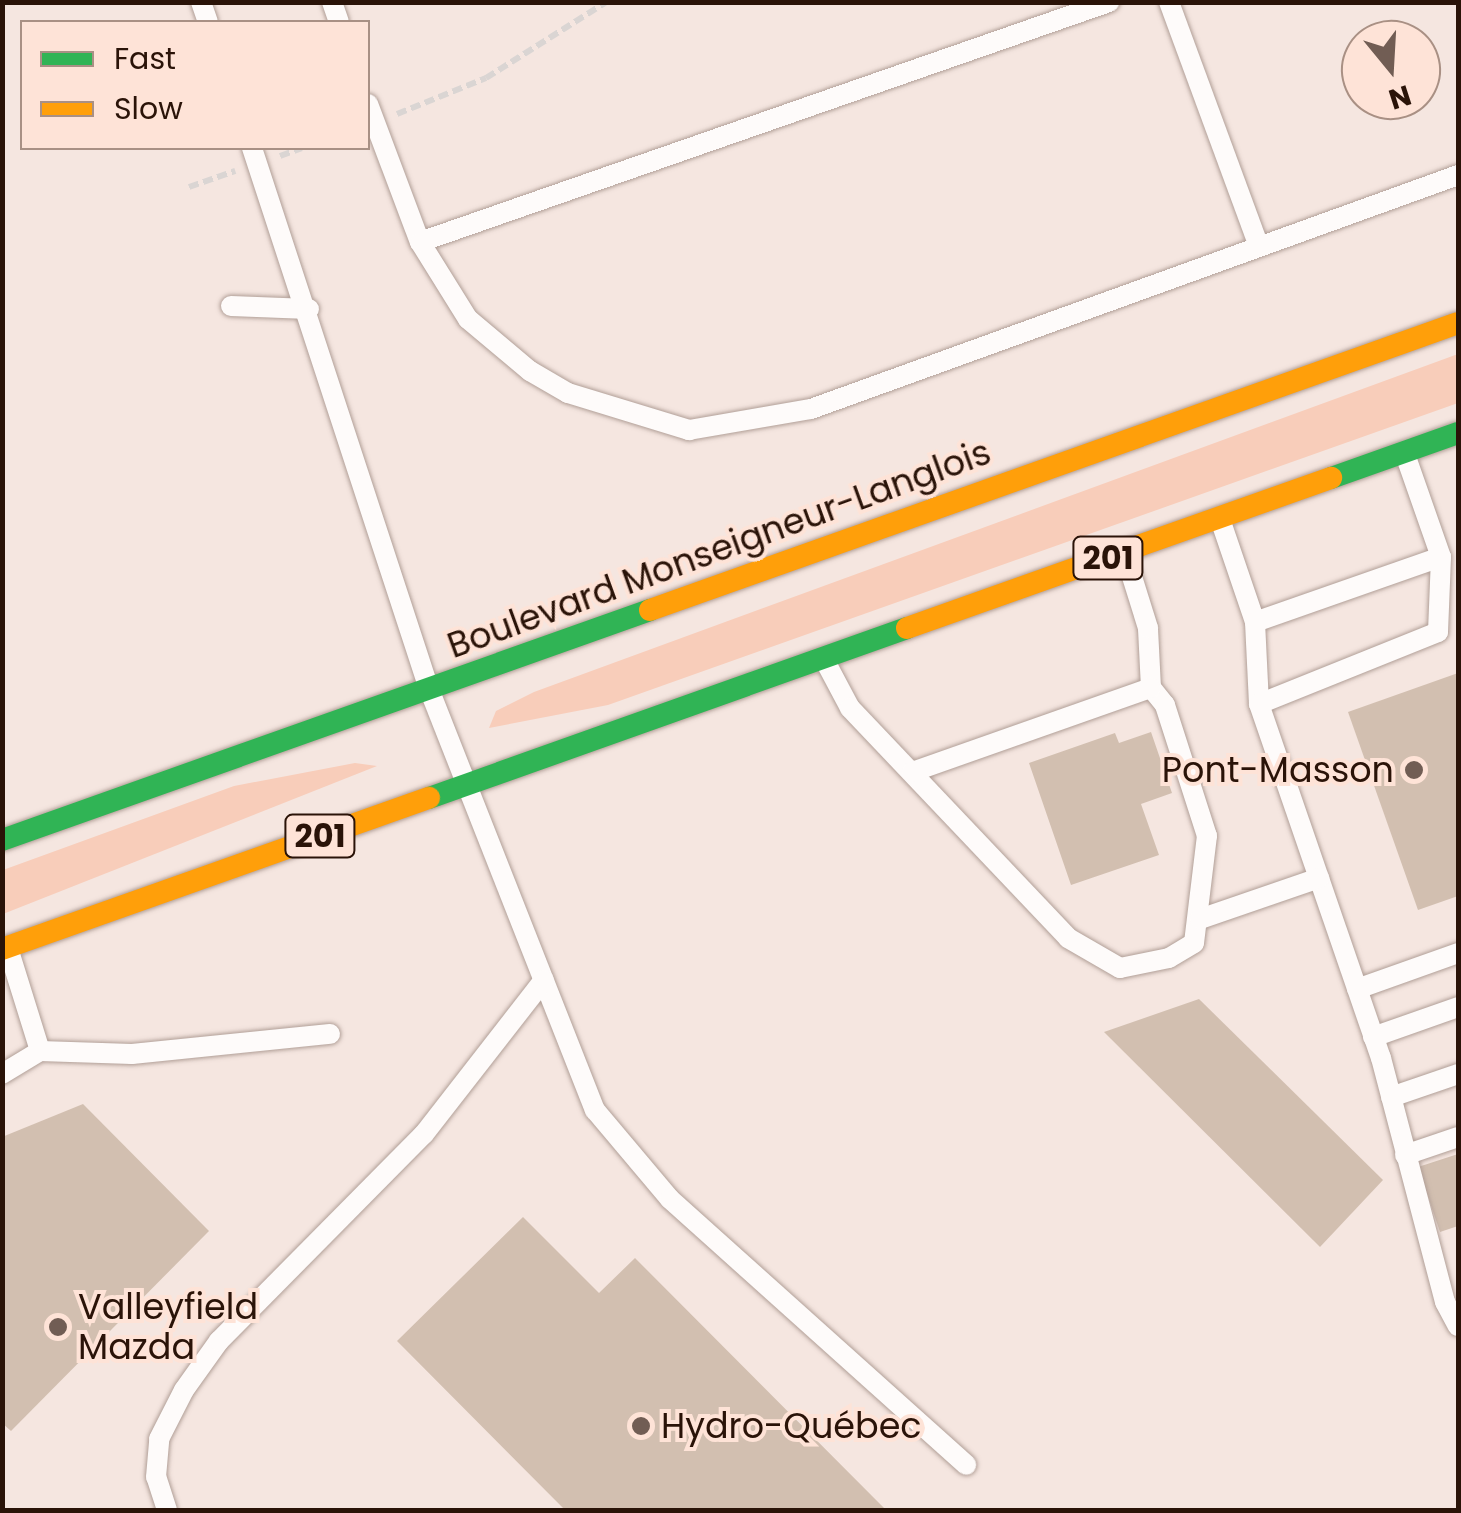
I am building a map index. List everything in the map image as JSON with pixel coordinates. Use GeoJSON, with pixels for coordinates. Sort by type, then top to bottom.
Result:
{"type":"FeatureCollection","features":[{"type":"Feature","properties":{"kind":"highway","name":"Boulevard Monseigneur-Langlois"},"geometry":{"type":"LineString","coordinates":[[2,840],[1458,323]]}},
{"type":"Feature","properties":{"kind":"highway","name":"201"},"geometry":{"type":"LineString","coordinates":[[5,948],[1458,433]]}},
{"type":"Feature","properties":{"kind":"lane"},"geometry":{"type":"LineString","coordinates":[[420,242],[1109,2]]}},
{"type":"Feature","properties":{"kind":"lane"},"geometry":{"type":"LineString","coordinates":[[1169,2],[1259,246]]}},
{"type":"Feature","properties":{"kind":"lane"},"geometry":{"type":"LineString","coordinates":[[371,113],[420,242],[468,319],[530,371],[602,408],[689,430],[810,410],[1458,175]]}},
{"type":"Feature","properties":{"kind":"lane"},"geometry":{"type":"LineString","coordinates":[[253,150],[308,309],[429,689],[464,786],[595,1110],[670,1199],[966,1465]]}},
{"type":"Feature","properties":{"kind":"lane"},"geometry":{"type":"LineString","coordinates":[[231,306],[308,309]]}},
{"type":"Feature","properties":{"kind":"lane"},"geometry":{"type":"LineString","coordinates":[[1258,704],[1438,632],[1441,556],[1404,452]]}},
{"type":"Feature","properties":{"kind":"lane"},"geometry":{"type":"LineString","coordinates":[[1220,518],[1255,622],[1258,704],[1374,1037],[1405,1155],[1458,1326]]}},
{"type":"Feature","properties":{"kind":"lane"},"geometry":{"type":"LineString","coordinates":[[824,659],[850,708],[1068,938],[1120,968],[1169,958],[1194,943],[1207,836],[1164,705],[1150,688],[1148,628],[1124,552]]}},
{"type":"Feature","properties":{"kind":"lane"},"geometry":{"type":"LineString","coordinates":[[1255,622],[1441,556]]}},
{"type":"Feature","properties":{"kind":"lane"},"geometry":{"type":"LineString","coordinates":[[912,772],[1150,688]]}},
{"type":"Feature","properties":{"kind":"lane"},"geometry":{"type":"LineString","coordinates":[[1200,918],[1319,878]]}},
{"type":"Feature","properties":{"kind":"lane"},"geometry":{"type":"LineString","coordinates":[[5,948],[40,1051]]}},
{"type":"Feature","properties":{"kind":"lane"},"geometry":{"type":"LineString","coordinates":[[1356,988],[1458,953]]}},
{"type":"Feature","properties":{"kind":"lane"},"geometry":{"type":"LineString","coordinates":[[167,1510],[156,1478],[159,1439],[184,1390],[219,1341],[424,1134],[544,980]]}},
{"type":"Feature","properties":{"kind":"lane"},"geometry":{"type":"LineString","coordinates":[[1374,1037],[1458,1007]]}},
{"type":"Feature","properties":{"kind":"lane"},"geometry":{"type":"LineString","coordinates":[[2,1074],[40,1051],[132,1054],[330,1034]]}},
{"type":"Feature","properties":{"kind":"lane"},"geometry":{"type":"LineString","coordinates":[[1391,1097],[1458,1074]]}},
{"type":"Feature","properties":{"kind":"lane"},"geometry":{"type":"LineString","coordinates":[[1405,1155],[1458,1137]]}},
{"type":"Feature","properties":{"kind":"path"},"geometry":{"type":"LineString","coordinates":[[371,113],[486,78],[606,2]]}},
{"type":"Feature","properties":{"kind":"shaded area"},"geometry":{"type":"Polygon","coordinates":[[[1458,354],[1458,403],[608,705],[489,728],[496,711],[534,692],[1458,354]]]}},
{"type":"Feature","properties":{"kind":"shaded area"},"geometry":{"type":"Polygon","coordinates":[[[355,763],[377,766],[3,914],[3,870],[234,786],[355,763]]]}},
{"type":"Feature","properties":{"kind":"building","name":"Pont-Masson"},"geometry":{"type":"Polygon","coordinates":[[[1458,673],[1458,896],[1418,910],[1348,712],[1458,673]]]}},
{"type":"Feature","properties":{"kind":"building"},"geometry":{"type":"Polygon","coordinates":[[[1151,732],[1172,793],[1141,804],[1159,855],[1071,885],[1029,763],[1115,733],[1119,743],[1151,732]]]}},
{"type":"Feature","properties":{"kind":"building"},"geometry":{"type":"Polygon","coordinates":[[[1199,999],[1383,1180],[1320,1247],[1104,1032],[1199,999]]]}},
{"type":"Feature","properties":{"kind":"building","name":"Valleyfield Mazda"},"geometry":{"type":"Polygon","coordinates":[[[83,1104],[209,1231],[11,1431],[2,1423],[2,1137],[83,1104]]]}},
{"type":"Feature","properties":{"kind":"building"},"geometry":{"type":"Polygon","coordinates":[[[1458,1154],[1458,1226],[1440,1232],[1418,1167],[1458,1154]]]}},
{"type":"Feature","properties":{"kind":"building","name":"Hydro-Québec"},"geometry":{"type":"Polygon","coordinates":[[[523,1217],[599,1293],[635,1258],[886,1510],[565,1510],[397,1341],[523,1217]]]}},
{"type":"Feature","properties":{"kind":"traffic: fast"},"geometry":{"type":"LineString","coordinates":[[1331,478],[1458,433]]}},
{"type":"Feature","properties":{"kind":"traffic: fast"},"geometry":{"type":"LineString","coordinates":[[2,840],[650,610]]}},
{"type":"Feature","properties":{"kind":"traffic: fast"},"geometry":{"type":"LineString","coordinates":[[429,798],[907,628]]}},
{"type":"Feature","properties":{"kind":"traffic: slow"},"geometry":{"type":"LineString","coordinates":[[650,610],[1458,323]]}},
{"type":"Feature","properties":{"kind":"traffic: slow"},"geometry":{"type":"LineString","coordinates":[[907,628],[1331,478]]}},
{"type":"Feature","properties":{"kind":"traffic: slow"},"geometry":{"type":"LineString","coordinates":[[2,949],[429,798]]}},
{"type":"Feature","properties":{"kind":"place","name":"Pont-Masson"},"geometry":{"type":"Point","coordinates":[1414,770]}},
{"type":"Feature","properties":{"kind":"place","name":"Valleyfield Mazda"},"geometry":{"type":"Point","coordinates":[58,1327]}},
{"type":"Feature","properties":{"kind":"place","name":"Hydro-Québec"},"geometry":{"type":"Point","coordinates":[641,1426]}}]}
